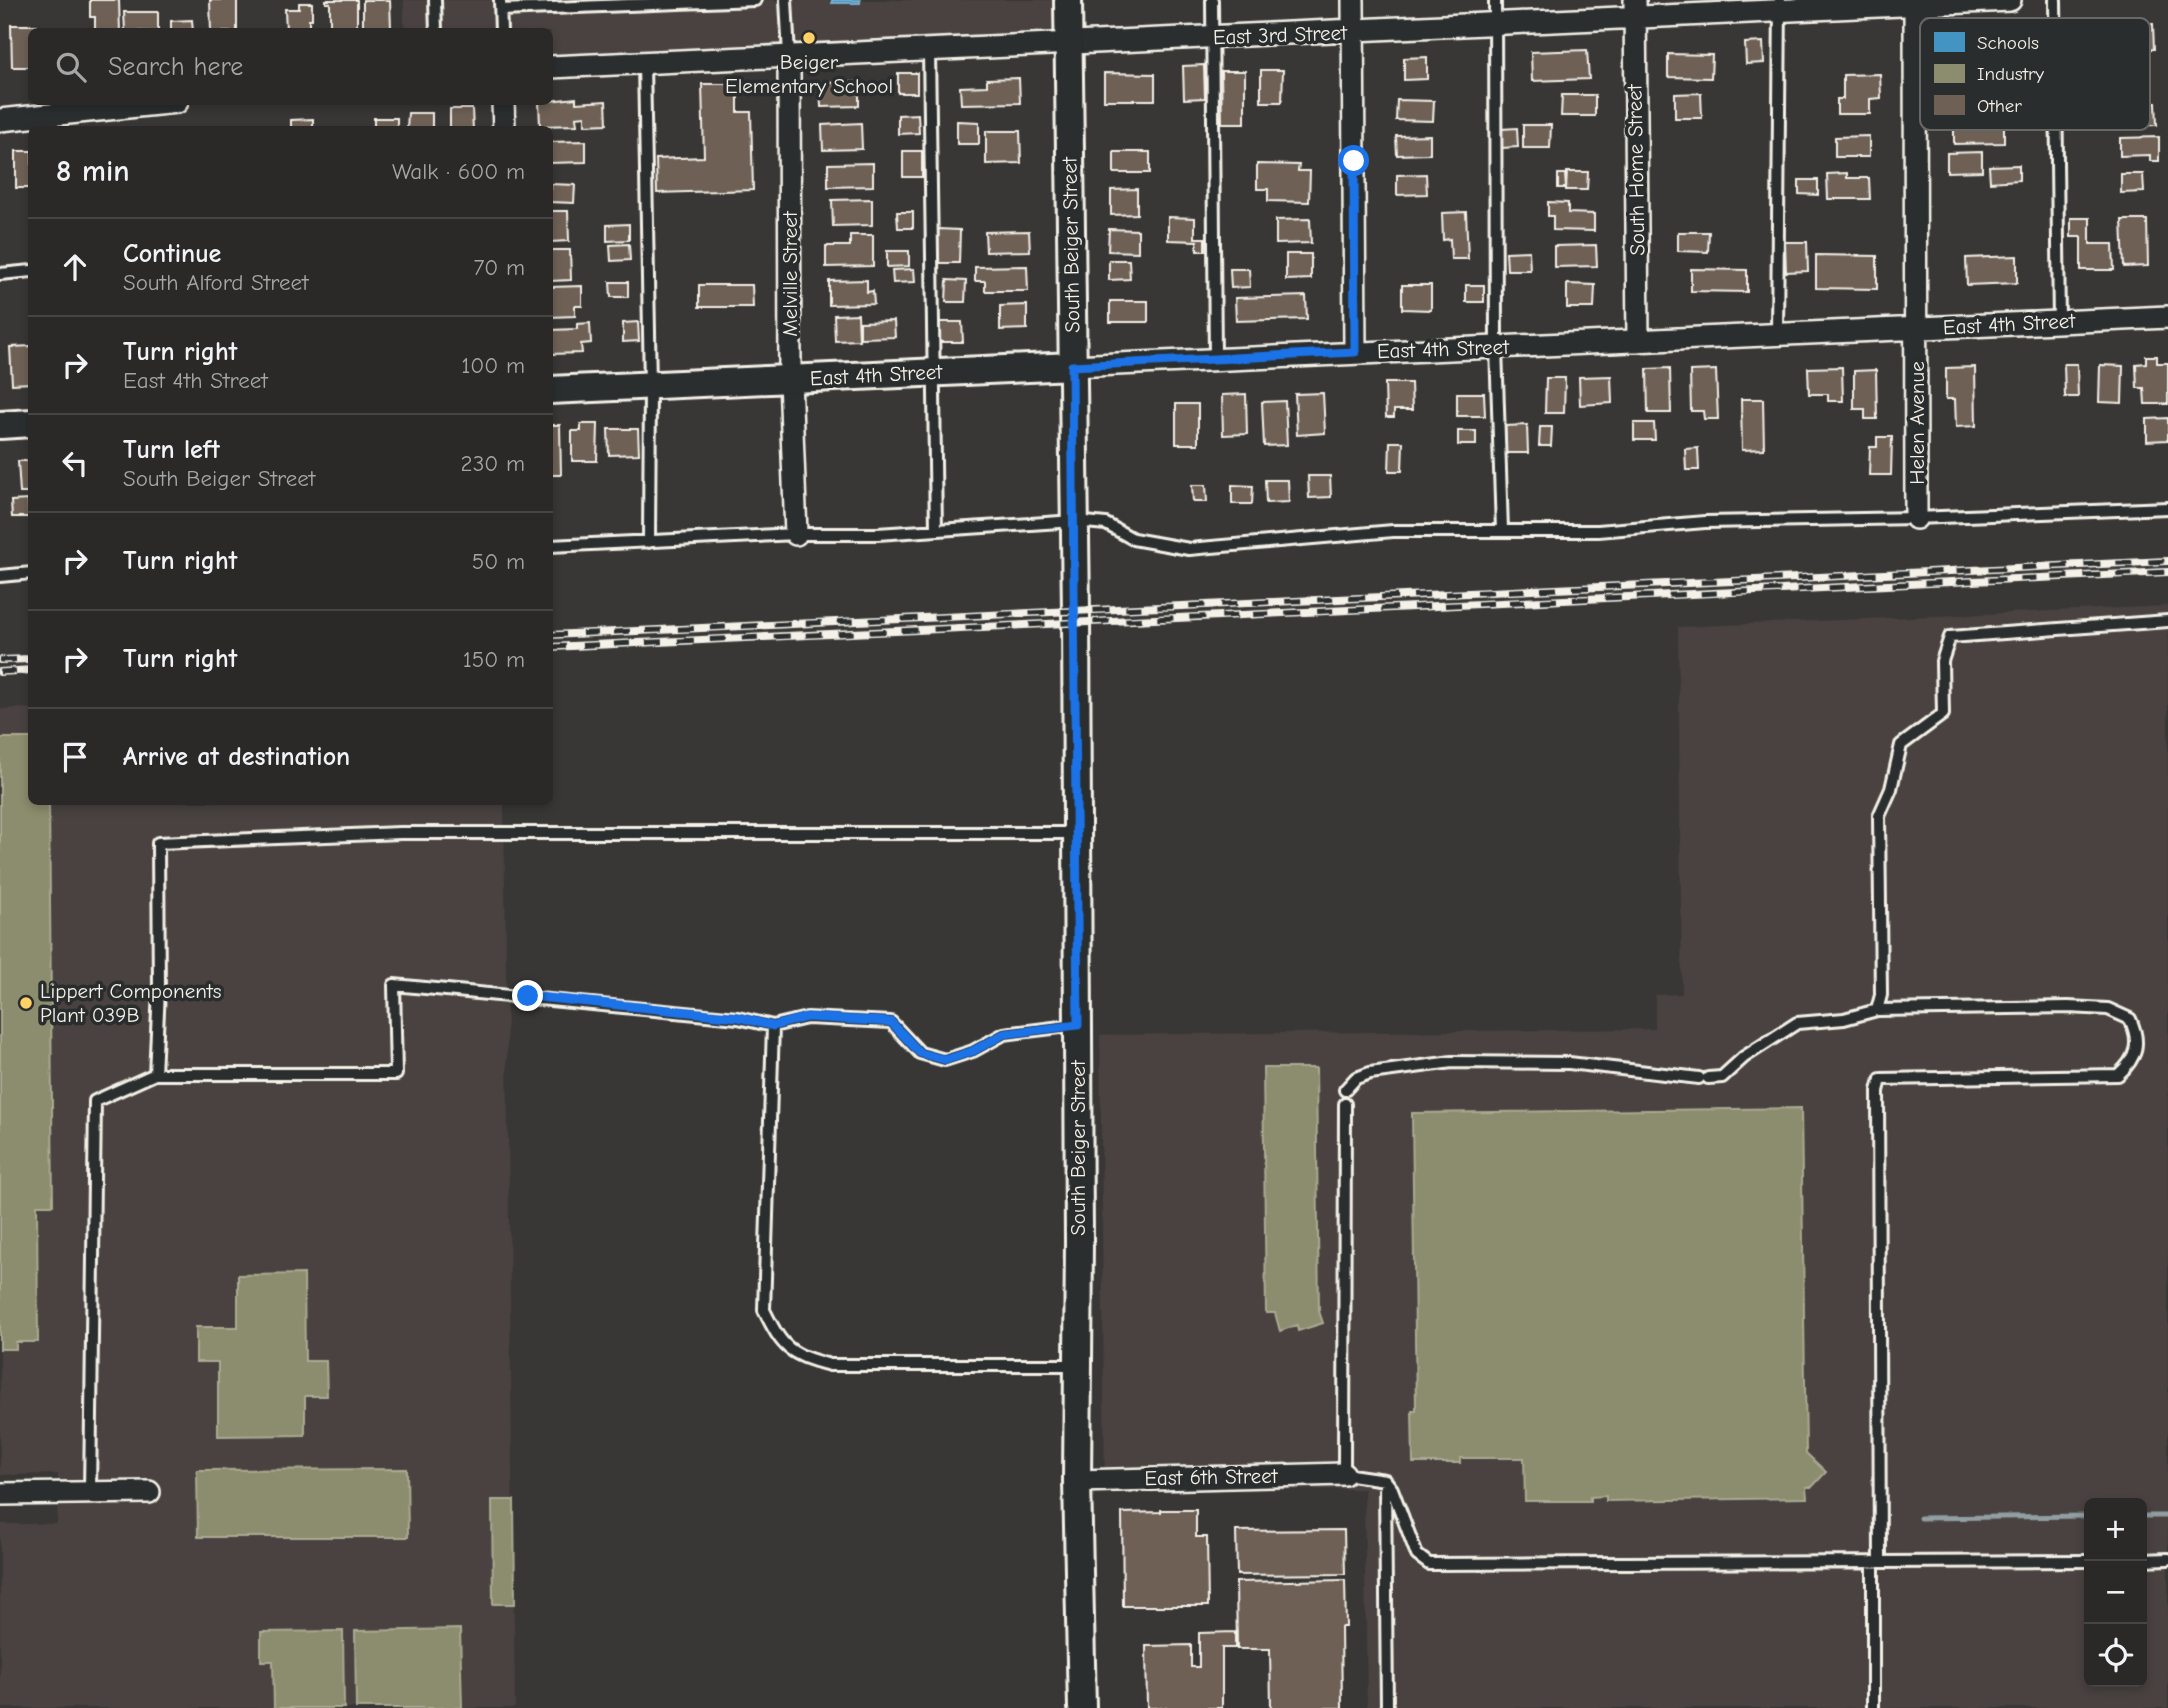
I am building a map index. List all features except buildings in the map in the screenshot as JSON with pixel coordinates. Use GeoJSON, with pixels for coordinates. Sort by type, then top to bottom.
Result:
{"type":"FeatureCollection","features":[{"type":"Feature","properties":{"kind":"street","name":"South Beiger Street"},"geometry":{"type":"LineString","coordinates":[[1068,0],[1077,833],[1077,1480],[1083,1708]]}},
{"type":"Feature","properties":{"kind":"street"},"geometry":{"type":"LineString","coordinates":[[1353,0],[1355,352]]}},
{"type":"Feature","properties":{"kind":"street","name":"East 3rd Street"},"geometry":{"type":"LineString","coordinates":[[553,67],[1353,32],[1495,24],[1635,9],[2010,0]]}},
{"type":"Feature","properties":{"kind":"street","name":"Helen Avenue"},"geometry":{"type":"LineString","coordinates":[[1915,2],[1916,518]]}},
{"type":"Feature","properties":{"kind":"street","name":"South Home Street"},"geometry":{"type":"LineString","coordinates":[[1635,9],[1638,341]]}},
{"type":"Feature","properties":{"kind":"street","name":"Melville Street"},"geometry":{"type":"LineString","coordinates":[[789,56],[790,379],[796,534]]}},
{"type":"Feature","properties":{"kind":"street"},"geometry":{"type":"LineString","coordinates":[[0,120],[148,105]]}},
{"type":"Feature","properties":{"kind":"street"},"geometry":{"type":"LineString","coordinates":[[503,105],[504,126]]}},
{"type":"Feature","properties":{"kind":"street","name":"East 4th Street"},"geometry":{"type":"LineString","coordinates":[[553,390],[2168,317]]}},
{"type":"Feature","properties":{"kind":"street"},"geometry":{"type":"LineString","coordinates":[[0,425],[28,423]]}},
{"type":"Feature","properties":{"kind":"street","name":"East 6th Street"},"geometry":{"type":"LineString","coordinates":[[1077,1480],[1344,1474]]}},
{"type":"Feature","properties":{"kind":"street"},"geometry":{"type":"LineString","coordinates":[[0,1494],[149,1492]]}},
{"type":"Feature","properties":{"kind":"lane"},"geometry":{"type":"LineString","coordinates":[[435,0],[436,28]]}},
{"type":"Feature","properties":{"kind":"lane"},"geometry":{"type":"LineString","coordinates":[[501,28],[500,5],[755,0]]}},
{"type":"Feature","properties":{"kind":"lane"},"geometry":{"type":"LineString","coordinates":[[786,0],[789,56]]}},
{"type":"Feature","properties":{"kind":"lane"},"geometry":{"type":"LineString","coordinates":[[1212,0],[1215,359]]}},
{"type":"Feature","properties":{"kind":"lane"},"geometry":{"type":"LineString","coordinates":[[1495,0],[1496,348],[1502,530]]}},
{"type":"Feature","properties":{"kind":"lane"},"geometry":{"type":"LineString","coordinates":[[2055,0],[2055,18]]}},
{"type":"Feature","properties":{"kind":"lane"},"geometry":{"type":"LineString","coordinates":[[1777,335],[1780,5]]}},
{"type":"Feature","properties":{"kind":"lane"},"geometry":{"type":"LineString","coordinates":[[929,50],[936,530]]}},
{"type":"Feature","properties":{"kind":"lane"},"geometry":{"type":"LineString","coordinates":[[645,63],[650,385],[649,542]]}},
{"type":"Feature","properties":{"kind":"lane"},"geometry":{"type":"LineString","coordinates":[[2057,130],[2059,322]]}},
{"type":"Feature","properties":{"kind":"lane"},"geometry":{"type":"LineString","coordinates":[[0,274],[28,271]]}},
{"type":"Feature","properties":{"kind":"lane"},"geometry":{"type":"LineString","coordinates":[[553,546],[796,534],[877,534],[1074,522],[1106,524],[1133,539],[1189,549],[1394,531],[1598,531],[1705,522],[1916,518],[2168,508]]}},
{"type":"Feature","properties":{"kind":"lane"},"geometry":{"type":"LineString","coordinates":[[0,576],[28,573]]}},
{"type":"Feature","properties":{"kind":"lane"},"geometry":{"type":"LineString","coordinates":[[1877,1010],[1881,995],[1879,816],[1891,789],[1901,746],[1943,714],[1942,661],[1950,637],[2168,621]]}},
{"type":"Feature","properties":{"kind":"lane"},"geometry":{"type":"LineString","coordinates":[[155,1074],[159,989],[158,843],[400,833],[1077,833]]}},
{"type":"Feature","properties":{"kind":"lane"},"geometry":{"type":"LineString","coordinates":[[90,1493],[95,1101],[155,1074],[396,1073],[394,985],[738,1017],[773,1026],[807,1017],[891,1022],[920,1053],[946,1060],[973,1051],[1004,1034],[1078,1025]]}},
{"type":"Feature","properties":{"kind":"lane"},"geometry":{"type":"LineString","coordinates":[[1345,1090],[1356,1078],[1370,1073],[1451,1062],[1569,1063],[1704,1078],[1722,1077],[1744,1057],[1797,1023],[1844,1019],[1877,1010],[2068,1007],[2108,1009],[2130,1019],[2135,1029],[2136,1043],[2132,1062],[2118,1075],[1881,1079],[1878,1091],[1877,1562],[1873,1708]]}},
{"type":"Feature","properties":{"kind":"lane"},"geometry":{"type":"LineString","coordinates":[[773,1026],[764,1310],[778,1340],[802,1358],[830,1366],[1078,1364]]}},
{"type":"Feature","properties":{"kind":"lane"},"geometry":{"type":"LineString","coordinates":[[1345,1104],[1344,1474],[1385,1480],[1392,1489],[1417,1555],[1429,1564],[2084,1561]]}},
{"type":"Feature","properties":{"kind":"lane"},"geometry":{"type":"LineString","coordinates":[[1385,1480],[1387,1708]]}},
{"type":"Feature","properties":{"kind":"lane"},"geometry":{"type":"LineString","coordinates":[[2147,1560],[2168,1559]]}},
{"type":"Feature","properties":{"kind":"shaded area","name":"Beiger Elementary School"},"geometry":{"type":"Polygon","coordinates":[[[404,0],[1068,0],[1068,44],[553,67],[553,28],[404,28],[404,0]]]}},
{"type":"Feature","properties":{"kind":"shaded area"},"geometry":{"type":"Polygon","coordinates":[[[2168,606],[2168,1708],[1367,1708],[1364,1489],[1105,1492],[1100,1035],[1655,1029],[1655,995],[1682,994],[1678,627],[2168,606]]]}},
{"type":"Feature","properties":{"kind":"shaded area"},"geometry":{"type":"Polygon","coordinates":[[[28,708],[28,805],[504,805],[515,1708],[0,1708],[0,1524],[57,1524],[58,1474],[0,1475],[0,709],[28,708]]]}},
{"type":"Feature","properties":{"kind":"waterway"},"geometry":{"type":"LineString","coordinates":[[1920,1518],[2084,1516]]}},
{"type":"Feature","properties":{"kind":"waterway"},"geometry":{"type":"LineString","coordinates":[[2147,1516],[2168,1516]]}},
{"type":"Feature","properties":{"kind":"railway"},"geometry":{"type":"LineString","coordinates":[[553,635],[2168,561]]}},
{"type":"Feature","properties":{"kind":"railway"},"geometry":{"type":"LineString","coordinates":[[553,647],[2168,572]]}},
{"type":"Feature","properties":{"kind":"railway"},"geometry":{"type":"LineString","coordinates":[[0,660],[28,659]]}},
{"type":"Feature","properties":{"kind":"railway"},"geometry":{"type":"LineString","coordinates":[[0,672],[28,670]]}},
{"type":"Feature","properties":{"kind":"place","name":"Beiger Elementary School"},"geometry":{"type":"Point","coordinates":[809,38]}},
{"type":"Feature","properties":{"kind":"place","name":"Lippert Components Plant 039B"},"geometry":{"type":"Point","coordinates":[26,1003]}},
{"type":"Feature","properties":{"kind":"route"},"geometry":{"type":"LineString","coordinates":[[528,996],[738,1017],[773,1026],[807,1017],[891,1022],[920,1053],[946,1060],[973,1051],[1004,1034],[1078,1025],[1072,366],[1355,352],[1354,161]]}}]}
